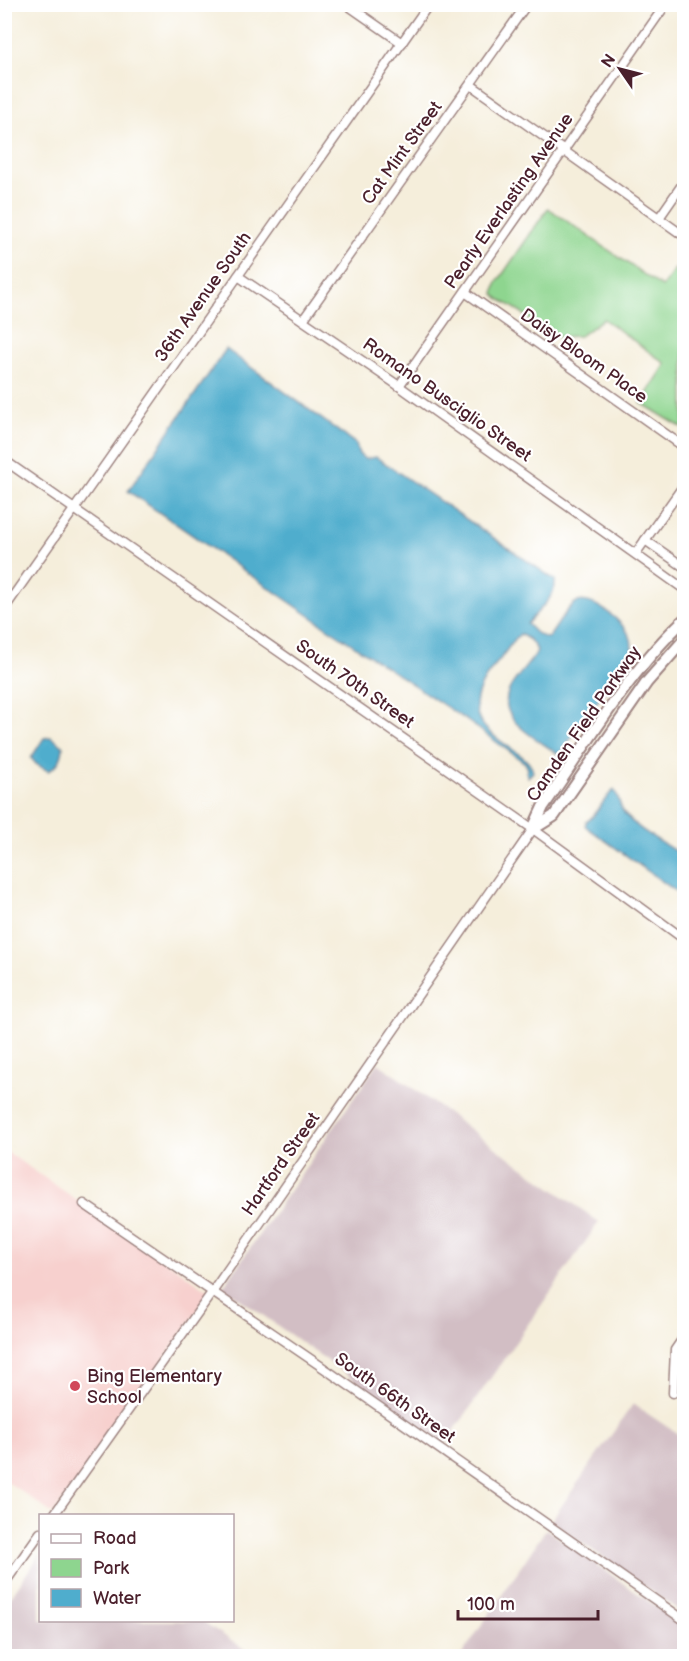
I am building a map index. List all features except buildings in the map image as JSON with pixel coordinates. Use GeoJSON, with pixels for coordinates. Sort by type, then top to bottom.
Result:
{"type":"FeatureCollection","features":[{"type":"Feature","properties":{"kind":"street"},"geometry":{"type":"LineString","coordinates":[[345,4],[402,43]]}},
{"type":"Feature","properties":{"kind":"street","name":"36th Avenue South"},"geometry":{"type":"LineString","coordinates":[[4,609],[429,4]]}},
{"type":"Feature","properties":{"kind":"street","name":"Cat Mint Street"},"geometry":{"type":"LineString","coordinates":[[303,320],[527,4]]}},
{"type":"Feature","properties":{"kind":"street","name":"Pearly Everlasting Avenue"},"geometry":{"type":"LineString","coordinates":[[399,386],[666,4]]}},
{"type":"Feature","properties":{"kind":"street"},"geometry":{"type":"LineString","coordinates":[[471,85],[684,236]]}},
{"type":"Feature","properties":{"kind":"street"},"geometry":{"type":"LineString","coordinates":[[659,218],[684,182]]}},
{"type":"Feature","properties":{"kind":"street","name":"Romano Busciglio Street"},"geometry":{"type":"LineString","coordinates":[[238,276],[399,386],[684,589]]}},
{"type":"Feature","properties":{"kind":"street","name":"Daisy Bloom Place"},"geometry":{"type":"LineString","coordinates":[[465,292],[684,447]]}},
{"type":"Feature","properties":{"kind":"street","name":"South 70th Street"},"geometry":{"type":"LineString","coordinates":[[4,460],[533,829],[684,939]]}},
{"type":"Feature","properties":{"kind":"street"},"geometry":{"type":"LineString","coordinates":[[636,553],[684,485]]}},
{"type":"Feature","properties":{"kind":"street"},"geometry":{"type":"LineString","coordinates":[[645,540],[684,567]]}},
{"type":"Feature","properties":{"kind":"street","name":"Camden Field Parkway"},"geometry":{"type":"LineString","coordinates":[[533,829],[543,807],[636,674],[653,652],[684,620]]}},
{"type":"Feature","properties":{"kind":"street","name":"Camden Field Parkway"},"geometry":{"type":"LineString","coordinates":[[533,829],[554,816],[647,682],[684,639]]}},
{"type":"Feature","properties":{"kind":"street","name":"Hartford Street"},"geometry":{"type":"LineString","coordinates":[[54,1514],[213,1291],[533,829]]}},
{"type":"Feature","properties":{"kind":"street","name":"South 66th Street"},"geometry":{"type":"LineString","coordinates":[[84,1204],[213,1291],[684,1620]]}},
{"type":"Feature","properties":{"kind":"street"},"geometry":{"type":"LineString","coordinates":[[673,1393],[675,1350],[684,1337]]}},
{"type":"Feature","properties":{"kind":"street"},"geometry":{"type":"LineString","coordinates":[[4,1584],[39,1534]]}},
{"type":"Feature","properties":{"kind":"shaded area"},"geometry":{"type":"Polygon","coordinates":[[[378,1063],[599,1222],[445,1444],[223,1287],[378,1063]]]}},
{"type":"Feature","properties":{"kind":"shaded area","name":"Bing Elementary School"},"geometry":{"type":"Polygon","coordinates":[[[4,1150],[211,1292],[53,1514],[5,1480],[4,1150]]]}},
{"type":"Feature","properties":{"kind":"shaded area"},"geometry":{"type":"Polygon","coordinates":[[[633,1404],[684,1438],[684,1614],[551,1521],[633,1404]]]}},
{"type":"Feature","properties":{"kind":"shaded area"},"geometry":{"type":"Polygon","coordinates":[[[546,1529],[684,1626],[684,1656],[461,1656],[546,1529]]]}},
{"type":"Feature","properties":{"kind":"shaded area"},"geometry":{"type":"Polygon","coordinates":[[[39,1555],[39,1622],[204,1622],[255,1656],[5,1656],[5,1605],[39,1555]]]}},
{"type":"Feature","properties":{"kind":"green space"},"geometry":{"type":"Polygon","coordinates":[[[548,208],[662,287],[675,269],[684,273],[684,429],[641,403],[666,364],[612,325],[603,319],[580,336],[557,337],[536,325],[494,294],[496,284],[548,208]]]}},
{"type":"Feature","properties":{"kind":"water"},"geometry":{"type":"Polygon","coordinates":[[[226,349],[356,444],[359,454],[365,459],[376,457],[555,580],[553,592],[527,624],[536,633],[546,638],[549,637],[572,606],[582,601],[599,606],[628,632],[632,653],[559,755],[530,735],[513,719],[508,710],[506,699],[510,688],[537,650],[530,640],[520,634],[492,669],[482,684],[476,709],[486,729],[530,764],[533,772],[528,777],[525,763],[466,720],[128,491],[226,349]]]}},
{"type":"Feature","properties":{"kind":"water"},"geometry":{"type":"Polygon","coordinates":[[[51,737],[63,746],[63,750],[55,767],[48,771],[31,758],[44,738],[51,737]]]}},
{"type":"Feature","properties":{"kind":"water"},"geometry":{"type":"Polygon","coordinates":[[[614,790],[622,809],[634,824],[684,857],[684,897],[585,826],[614,790]]]}},
{"type":"Feature","properties":{"kind":"place","name":"Bing Elementary School"},"geometry":{"type":"Point","coordinates":[75,1386]}}]}
